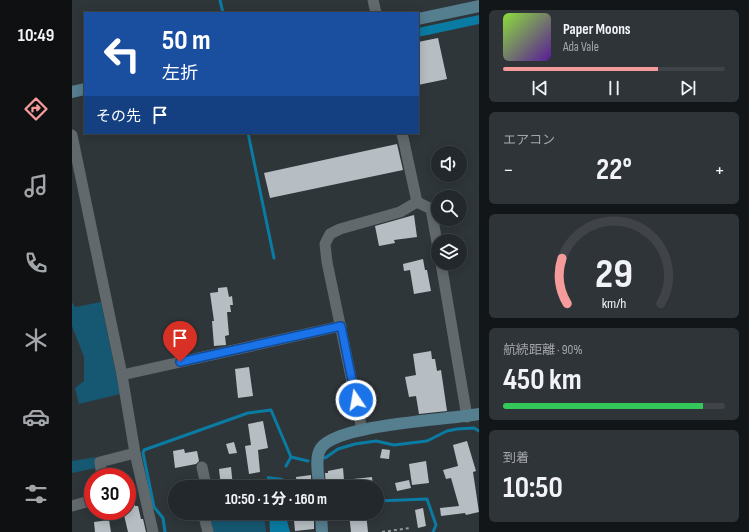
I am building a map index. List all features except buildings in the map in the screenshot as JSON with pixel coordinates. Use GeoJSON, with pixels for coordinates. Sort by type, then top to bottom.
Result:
{"type":"FeatureCollection","features":[{"type":"Feature","properties":{"kind":"main road"},"geometry":{"type":"LineString","coordinates":[[419,19],[479,6]]}},
{"type":"Feature","properties":{"kind":"main road"},"geometry":{"type":"LineString","coordinates":[[72,92],[84,89]]}},
{"type":"Feature","properties":{"kind":"main road"},"geometry":{"type":"LineString","coordinates":[[319,480],[318,458],[321,448],[328,441],[362,430],[391,425],[467,417],[479,414]]}},
{"type":"Feature","properties":{"kind":"main road"},"geometry":{"type":"LineString","coordinates":[[321,520],[322,532]]}},
{"type":"Feature","properties":{"kind":"street"},"geometry":{"type":"LineString","coordinates":[[373,0],[376,12]]}},
{"type":"Feature","properties":{"kind":"street"},"geometry":{"type":"LineString","coordinates":[[402,134],[417,202]]}},
{"type":"Feature","properties":{"kind":"street"},"geometry":{"type":"LineString","coordinates":[[72,135],[122,375],[135,453],[153,532]]}},
{"type":"Feature","properties":{"kind":"street"},"geometry":{"type":"LineString","coordinates":[[417,202],[431,209],[435,234]]}},
{"type":"Feature","properties":{"kind":"street"},"geometry":{"type":"LineString","coordinates":[[362,430],[327,262],[325,244],[330,234],[340,229],[400,212],[417,202]]}},
{"type":"Feature","properties":{"kind":"street"},"geometry":{"type":"LineString","coordinates":[[442,270],[467,417]]}},
{"type":"Feature","properties":{"kind":"street"},"geometry":{"type":"LineString","coordinates":[[122,375],[341,326]]}},
{"type":"Feature","properties":{"kind":"street"},"geometry":{"type":"LineString","coordinates":[[101,468],[100,462],[135,453]]}},
{"type":"Feature","properties":{"kind":"street"},"geometry":{"type":"LineString","coordinates":[[202,467],[205,480]]}},
{"type":"Feature","properties":{"kind":"street"},"geometry":{"type":"LineString","coordinates":[[72,506],[84,503]]}},
{"type":"Feature","properties":{"kind":"street"},"geometry":{"type":"LineString","coordinates":[[205,520],[208,532]]}},
{"type":"Feature","properties":{"kind":"path"},"geometry":{"type":"LineString","coordinates":[[382,532],[410,528]]}},
{"type":"Feature","properties":{"kind":"shaded area"},"geometry":{"type":"Polygon","coordinates":[[[479,15],[479,24],[419,37],[419,28],[479,15]]]}},
{"type":"Feature","properties":{"kind":"shaded area"},"geometry":{"type":"Polygon","coordinates":[[[72,302],[75,307],[101,302],[120,394],[79,404],[75,388],[84,381],[84,357],[72,326],[72,302]]]}},
{"type":"Feature","properties":{"kind":"shaded area"},"geometry":{"type":"Polygon","coordinates":[[[97,457],[96,468],[84,468],[84,470],[72,473],[72,461],[97,457]]]}},
{"type":"Feature","properties":{"kind":"shaded area"},"geometry":{"type":"Polygon","coordinates":[[[267,476],[283,478],[283,480],[267,480],[267,476]]]}},
{"type":"Feature","properties":{"kind":"shaded area"},"geometry":{"type":"Polygon","coordinates":[[[210,520],[265,520],[266,532],[213,532],[210,520]]]}},
{"type":"Feature","properties":{"kind":"shaded area"},"geometry":{"type":"Polygon","coordinates":[[[269,520],[287,520],[290,532],[270,532],[269,520]]]}},
{"type":"Feature","properties":{"kind":"waterway"},"geometry":{"type":"LineString","coordinates":[[220,0],[223,12]]}},
{"type":"Feature","properties":{"kind":"waterway"},"geometry":{"type":"LineString","coordinates":[[248,134],[274,258]]}},
{"type":"Feature","properties":{"kind":"waterway"},"geometry":{"type":"LineString","coordinates":[[165,532],[163,518],[154,507],[143,453],[144,450],[248,413],[271,410],[291,457],[308,461]]}},
{"type":"Feature","properties":{"kind":"waterway"},"geometry":{"type":"LineString","coordinates":[[325,458],[338,449],[355,444],[376,441],[394,445],[427,441],[447,431],[457,429],[474,428],[479,431]]}},
{"type":"Feature","properties":{"kind":"waterway"},"geometry":{"type":"LineString","coordinates":[[286,466],[291,457]]}},
{"type":"Feature","properties":{"kind":"waterway"},"geometry":{"type":"LineString","coordinates":[[384,501],[427,499],[436,525],[433,532]]}},
{"type":"Feature","properties":{"kind":"route"},"geometry":{"type":"LineString","coordinates":[[180,362],[341,326],[356,400]]}}]}
